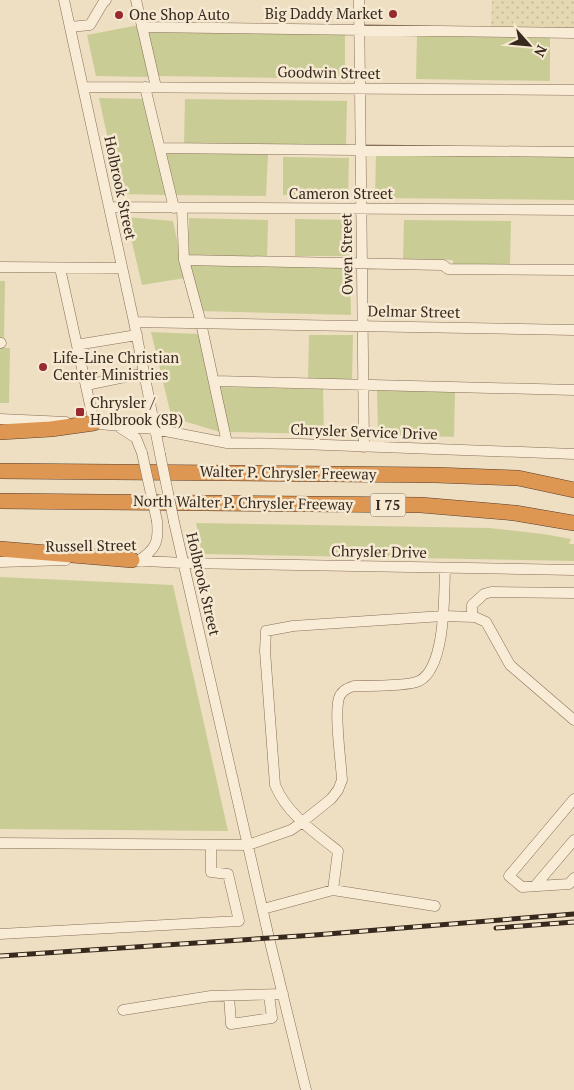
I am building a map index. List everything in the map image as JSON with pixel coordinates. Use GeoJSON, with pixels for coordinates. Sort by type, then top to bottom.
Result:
{"type":"FeatureCollection","features":[{"type":"Feature","properties":{"kind":"highway"},"geometry":{"type":"LineString","coordinates":[[0,432],[97,423]]}},
{"type":"Feature","properties":{"kind":"highway","name":"Walter P. Chrysler Freeway"},"geometry":{"type":"LineString","coordinates":[[0,471],[435,475],[518,478],[574,490]]}},
{"type":"Feature","properties":{"kind":"highway","name":"North Walter P. Chrysler Freeway"},"geometry":{"type":"LineString","coordinates":[[0,501],[421,505],[515,512],[574,523]]}},
{"type":"Feature","properties":{"kind":"highway"},"geometry":{"type":"LineString","coordinates":[[0,549],[135,560]]}},
{"type":"Feature","properties":{"kind":"street","name":"Holbrook Street"},"geometry":{"type":"LineString","coordinates":[[64,0],[134,322],[183,563],[306,1090]]}},
{"type":"Feature","properties":{"kind":"street"},"geometry":{"type":"LineString","coordinates":[[70,27],[90,25],[106,0]]}},
{"type":"Feature","properties":{"kind":"street"},"geometry":{"type":"LineString","coordinates":[[136,0],[156,87]]}},
{"type":"Feature","properties":{"kind":"street","name":"Owen Street"},"geometry":{"type":"LineString","coordinates":[[359,0],[364,447]]}},
{"type":"Feature","properties":{"kind":"street"},"geometry":{"type":"LineString","coordinates":[[142,27],[574,33]]}},
{"type":"Feature","properties":{"kind":"street","name":"Goodwin Street"},"geometry":{"type":"LineString","coordinates":[[83,87],[574,90]]}},
{"type":"Feature","properties":{"kind":"street"},"geometry":{"type":"LineString","coordinates":[[145,87],[160,148],[178,208],[184,260],[201,323],[227,443]]}},
{"type":"Feature","properties":{"kind":"street"},"geometry":{"type":"LineString","coordinates":[[160,148],[574,152]]}},
{"type":"Feature","properties":{"kind":"street","name":"Cameron Street"},"geometry":{"type":"LineString","coordinates":[[109,207],[574,210]]}},
{"type":"Feature","properties":{"kind":"street"},"geometry":{"type":"LineString","coordinates":[[184,260],[362,262],[443,265],[448,269],[574,270]]}},
{"type":"Feature","properties":{"kind":"street"},"geometry":{"type":"LineString","coordinates":[[0,267],[122,268]]}},
{"type":"Feature","properties":{"kind":"street"},"geometry":{"type":"LineString","coordinates":[[60,268],[97,423]]}},
{"type":"Feature","properties":{"kind":"street","name":"Delmar Street"},"geometry":{"type":"LineString","coordinates":[[134,322],[574,330]]}},
{"type":"Feature","properties":{"kind":"street"},"geometry":{"type":"LineString","coordinates":[[97,423],[96,406],[82,344],[136,335]]}},
{"type":"Feature","properties":{"kind":"street"},"geometry":{"type":"LineString","coordinates":[[91,384],[144,373]]}},
{"type":"Feature","properties":{"kind":"street"},"geometry":{"type":"LineString","coordinates":[[214,381],[574,390]]}},
{"type":"Feature","properties":{"kind":"street"},"geometry":{"type":"LineString","coordinates":[[0,420],[97,423]]}},
{"type":"Feature","properties":{"kind":"street","name":"Chrysler Service Drive"},"geometry":{"type":"LineString","coordinates":[[97,423],[155,429],[227,443],[574,454]]}},
{"type":"Feature","properties":{"kind":"street"},"geometry":{"type":"LineString","coordinates":[[115,425],[136,438],[142,453],[157,521],[157,541],[151,552],[135,560]]}},
{"type":"Feature","properties":{"kind":"street"},"geometry":{"type":"LineString","coordinates":[[558,453],[574,450]]}},
{"type":"Feature","properties":{"kind":"street","name":"Russell Street"},"geometry":{"type":"LineString","coordinates":[[0,562],[28,563],[80,559],[183,563]]}},
{"type":"Feature","properties":{"kind":"street","name":"Chrysler Drive"},"geometry":{"type":"LineString","coordinates":[[183,563],[574,570]]}},
{"type":"Feature","properties":{"kind":"street"},"geometry":{"type":"LineString","coordinates":[[0,843],[248,845],[291,830],[331,800],[342,780],[337,714],[339,697],[348,688],[354,686],[417,682],[429,672],[437,655],[443,616],[445,568]]}},
{"type":"Feature","properties":{"kind":"street"},"geometry":{"type":"LineString","coordinates":[[472,617],[472,605],[484,594],[499,592],[574,593]]}},
{"type":"Feature","properties":{"kind":"street"},"geometry":{"type":"LineString","coordinates":[[333,890],[338,851],[301,822],[274,785],[265,651],[266,631],[293,626],[443,616],[472,617],[486,622],[510,665],[574,720]]}},
{"type":"Feature","properties":{"kind":"street"},"geometry":{"type":"LineString","coordinates":[[574,798],[509,876],[522,887],[570,884],[574,878]]}},
{"type":"Feature","properties":{"kind":"street"},"geometry":{"type":"LineString","coordinates":[[535,886],[574,840]]}},
{"type":"Feature","properties":{"kind":"street"},"geometry":{"type":"LineString","coordinates":[[0,934],[239,922],[228,874],[211,872],[211,846]]}},
{"type":"Feature","properties":{"kind":"street"},"geometry":{"type":"LineString","coordinates":[[263,909],[333,890],[434,906]]}},
{"type":"Feature","properties":{"kind":"street"},"geometry":{"type":"LineString","coordinates":[[122,1010],[211,996],[283,994]]}},
{"type":"Feature","properties":{"kind":"street"},"geometry":{"type":"LineString","coordinates":[[229,996],[231,1024],[272,1018],[269,995]]}},
{"type":"Feature","properties":{"kind":"shaded area"},"geometry":{"type":"Polygon","coordinates":[[[492,0],[574,0],[574,30],[491,28],[492,0]]]}},
{"type":"Feature","properties":{"kind":"green space"},"geometry":{"type":"Polygon","coordinates":[[[139,25],[148,77],[96,76],[87,35],[139,25]]]}},
{"type":"Feature","properties":{"kind":"green space"},"geometry":{"type":"Polygon","coordinates":[[[146,30],[345,32],[345,79],[157,76],[146,30]]]}},
{"type":"Feature","properties":{"kind":"green space"},"geometry":{"type":"Polygon","coordinates":[[[417,36],[550,38],[550,81],[416,79],[417,36]]]}},
{"type":"Feature","properties":{"kind":"green space"},"geometry":{"type":"Polygon","coordinates":[[[99,98],[145,99],[167,195],[120,194],[99,98]]]}},
{"type":"Feature","properties":{"kind":"green space"},"geometry":{"type":"Polygon","coordinates":[[[185,99],[347,101],[346,146],[184,144],[185,99]]]}},
{"type":"Feature","properties":{"kind":"green space"},"geometry":{"type":"Polygon","coordinates":[[[166,153],[268,154],[266,196],[175,195],[166,153]]]}},
{"type":"Feature","properties":{"kind":"green space"},"geometry":{"type":"Polygon","coordinates":[[[376,153],[574,156],[574,200],[375,198],[376,153]]]}},
{"type":"Feature","properties":{"kind":"green space"},"geometry":{"type":"Polygon","coordinates":[[[283,157],[349,158],[348,196],[283,195],[283,157]]]}},
{"type":"Feature","properties":{"kind":"green space"},"geometry":{"type":"Polygon","coordinates":[[[126,217],[173,221],[185,278],[142,285],[126,217]]]}},
{"type":"Feature","properties":{"kind":"green space"},"geometry":{"type":"Polygon","coordinates":[[[189,218],[268,220],[267,260],[188,258],[189,218]]]}},
{"type":"Feature","properties":{"kind":"green space"},"geometry":{"type":"Polygon","coordinates":[[[295,219],[350,220],[350,256],[295,256],[295,219]]]}},
{"type":"Feature","properties":{"kind":"green space"},"geometry":{"type":"Polygon","coordinates":[[[404,220],[511,221],[510,265],[453,265],[453,260],[403,259],[404,220]]]}},
{"type":"Feature","properties":{"kind":"green space"},"geometry":{"type":"Polygon","coordinates":[[[189,263],[350,266],[351,315],[201,311],[189,263]]]}},
{"type":"Feature","properties":{"kind":"green space"},"geometry":{"type":"Polygon","coordinates":[[[0,281],[5,281],[4,338],[0,338],[0,281]]]}},
{"type":"Feature","properties":{"kind":"green space"},"geometry":{"type":"Polygon","coordinates":[[[151,332],[199,334],[220,432],[177,419],[171,415],[151,332]]]}},
{"type":"Feature","properties":{"kind":"green space"},"geometry":{"type":"Polygon","coordinates":[[[309,335],[353,335],[352,380],[308,380],[309,335]]]}},
{"type":"Feature","properties":{"kind":"green space"},"geometry":{"type":"Polygon","coordinates":[[[0,348],[10,348],[9,403],[0,403],[0,348]]]}},
{"type":"Feature","properties":{"kind":"green space"},"geometry":{"type":"Polygon","coordinates":[[[219,387],[323,389],[324,434],[228,432],[219,387]]]}},
{"type":"Feature","properties":{"kind":"green space"},"geometry":{"type":"Polygon","coordinates":[[[377,389],[455,392],[454,437],[378,434],[377,389]]]}},
{"type":"Feature","properties":{"kind":"green space"},"geometry":{"type":"Polygon","coordinates":[[[196,523],[489,528],[571,539],[569,544],[574,544],[574,561],[202,554],[196,523]]]}},
{"type":"Feature","properties":{"kind":"green space"},"geometry":{"type":"Polygon","coordinates":[[[0,577],[173,585],[228,831],[0,829],[0,577]]]}},
{"type":"Feature","properties":{"kind":"railway"},"geometry":{"type":"LineString","coordinates":[[0,956],[315,935],[574,914]]}},
{"type":"Feature","properties":{"kind":"railway"},"geometry":{"type":"LineString","coordinates":[[496,928],[574,922]]}},
{"type":"Feature","properties":{"kind":"place","name":"Big Daddy Market"},"geometry":{"type":"Point","coordinates":[393,14]}},
{"type":"Feature","properties":{"kind":"place","name":"One Shop Auto"},"geometry":{"type":"Point","coordinates":[119,15]}},
{"type":"Feature","properties":{"kind":"place","name":"Life-Line Christian Center Ministries"},"geometry":{"type":"Point","coordinates":[43,367]}},
{"type":"Feature","properties":{"kind":"place","name":"Chrysler / Holbrook (SB)"},"geometry":{"type":"Point","coordinates":[80,412]}}]}
